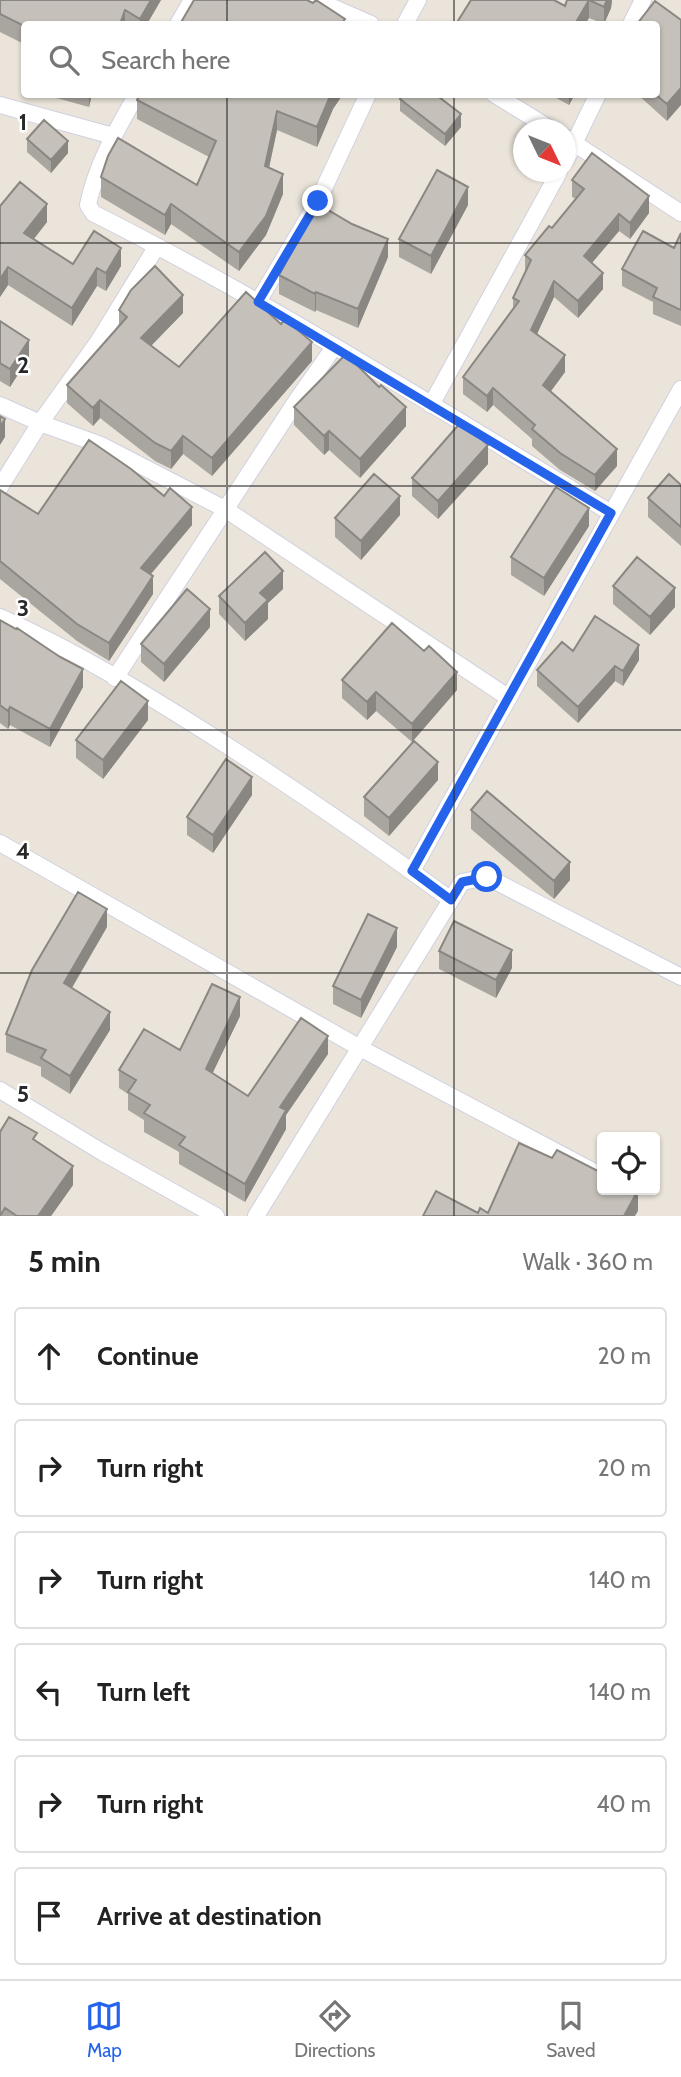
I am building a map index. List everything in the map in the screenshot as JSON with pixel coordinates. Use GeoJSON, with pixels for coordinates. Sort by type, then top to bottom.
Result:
{"type":"FeatureCollection","features":[{"type":"Feature","properties":{"kind":"street"},"geometry":{"type":"LineString","coordinates":[[180,21],[192,0]]}},
{"type":"Feature","properties":{"kind":"street"},"geometry":{"type":"LineString","coordinates":[[316,0],[364,21]]}},
{"type":"Feature","properties":{"kind":"street"},"geometry":{"type":"LineString","coordinates":[[407,21],[418,0]]}},
{"type":"Feature","properties":{"kind":"street"},"geometry":{"type":"LineString","coordinates":[[632,21],[643,0]]}},
{"type":"Feature","properties":{"kind":"street"},"geometry":{"type":"LineString","coordinates":[[135,98],[113,136],[91,191],[88,205],[93,213],[258,302],[611,513]]}},
{"type":"Feature","properties":{"kind":"street"},"geometry":{"type":"LineString","coordinates":[[258,302],[318,201],[366,98]]}},
{"type":"Feature","properties":{"kind":"street"},"geometry":{"type":"LineString","coordinates":[[500,98],[534,119]]}},
{"type":"Feature","properties":{"kind":"street"},"geometry":{"type":"LineString","coordinates":[[576,131],[596,98]]}},
{"type":"Feature","properties":{"kind":"street"},"geometry":{"type":"LineString","coordinates":[[0,106],[113,136]]}},
{"type":"Feature","properties":{"kind":"street"},"geometry":{"type":"LineString","coordinates":[[576,145],[681,213]]}},
{"type":"Feature","properties":{"kind":"street"},"geometry":{"type":"LineString","coordinates":[[431,405],[554,182]]}},
{"type":"Feature","properties":{"kind":"street"},"geometry":{"type":"LineString","coordinates":[[0,487],[40,423],[98,342],[158,246]]}},
{"type":"Feature","properties":{"kind":"street"},"geometry":{"type":"LineString","coordinates":[[115,678],[334,347]]}},
{"type":"Feature","properties":{"kind":"street"},"geometry":{"type":"LineString","coordinates":[[412,871],[681,389]]}},
{"type":"Feature","properties":{"kind":"street"},"geometry":{"type":"LineString","coordinates":[[0,405],[101,445],[225,509],[509,698]]}},
{"type":"Feature","properties":{"kind":"street"},"geometry":{"type":"LineString","coordinates":[[0,617],[44,637],[171,710],[360,833],[451,900]]}},
{"type":"Feature","properties":{"kind":"street"},"geometry":{"type":"LineString","coordinates":[[0,843],[360,1048],[597,1173]]}},
{"type":"Feature","properties":{"kind":"street"},"geometry":{"type":"LineString","coordinates":[[256,1216],[462,882],[487,877],[681,977]]}},
{"type":"Feature","properties":{"kind":"street"},"geometry":{"type":"LineString","coordinates":[[0,1090],[192,1210],[216,1216]]}},
{"type":"Feature","properties":{"kind":"building"},"geometry":{"type":"Polygon","coordinates":[[[0,0],[151,0],[140,19],[125,10],[121,21],[21,21],[21,24],[0,14],[0,0]]]}},
{"type":"Feature","properties":{"kind":"building"},"geometry":{"type":"Polygon","coordinates":[[[194,0],[307,0],[313,3],[316,0],[345,19],[343,21],[182,21],[194,0]]]}},
{"type":"Feature","properties":{"kind":"building"},"geometry":{"type":"Polygon","coordinates":[[[471,0],[554,0],[565,6],[567,0],[589,0],[577,21],[458,21],[471,0]]]}},
{"type":"Feature","properties":{"kind":"building"},"geometry":{"type":"Polygon","coordinates":[[[589,0],[607,0],[604,7],[589,0]]]}},
{"type":"Feature","properties":{"kind":"building"},"geometry":{"type":"Polygon","coordinates":[[[655,1],[681,20],[681,88],[667,104],[660,98],[660,21],[639,21],[655,1]]]}},
{"type":"Feature","properties":{"kind":"building"},"geometry":{"type":"Polygon","coordinates":[[[329,98],[317,127],[277,111],[265,166],[283,174],[266,216],[239,252],[171,204],[165,215],[101,177],[118,138],[197,185],[216,141],[137,100],[329,98]]]}},
{"type":"Feature","properties":{"kind":"building"},"geometry":{"type":"Polygon","coordinates":[[[440,98],[461,114],[445,134],[400,99],[440,98]]]}},
{"type":"Feature","properties":{"kind":"building"},"geometry":{"type":"Polygon","coordinates":[[[44,120],[68,141],[51,160],[27,139],[44,120]]]}},
{"type":"Feature","properties":{"kind":"building"},"geometry":{"type":"Polygon","coordinates":[[[592,153],[649,196],[630,223],[619,214],[584,256],[603,273],[578,301],[554,281],[531,330],[565,355],[543,385],[617,449],[595,475],[560,453],[532,429],[535,425],[493,388],[487,396],[463,377],[519,301],[513,298],[531,260],[525,255],[549,226],[552,228],[584,189],[575,182],[576,175],[592,153]]]}},
{"type":"Feature","properties":{"kind":"building"},"geometry":{"type":"Polygon","coordinates":[[[437,170],[468,187],[431,256],[399,239],[437,170]]]}},
{"type":"Feature","properties":{"kind":"building"},"geometry":{"type":"Polygon","coordinates":[[[20,182],[47,204],[24,233],[73,264],[94,231],[121,248],[106,273],[97,268],[72,308],[8,267],[0,279],[0,206],[20,182]]]}},
{"type":"Feature","properties":{"kind":"building"},"geometry":{"type":"Polygon","coordinates":[[[318,204],[352,224],[388,239],[358,309],[316,292],[315,294],[279,275],[318,204]]]}},
{"type":"Feature","properties":{"kind":"building"},"geometry":{"type":"Polygon","coordinates":[[[643,231],[674,248],[681,233],[681,310],[653,297],[657,288],[622,269],[643,231]]]}},
{"type":"Feature","properties":{"kind":"building"},"geometry":{"type":"Polygon","coordinates":[[[155,266],[183,295],[141,338],[179,367],[246,292],[281,324],[285,319],[312,342],[212,458],[183,436],[171,451],[155,443],[100,400],[93,408],[67,385],[127,317],[119,310],[131,290],[155,266]]]}},
{"type":"Feature","properties":{"kind":"building"},"geometry":{"type":"Polygon","coordinates":[[[0,321],[29,340],[10,369],[0,363],[0,321]]]}},
{"type":"Feature","properties":{"kind":"building"},"geometry":{"type":"Polygon","coordinates":[[[346,354],[379,387],[381,385],[406,407],[360,459],[329,431],[324,436],[294,407],[346,354]]]}},
{"type":"Feature","properties":{"kind":"building"},"geometry":{"type":"Polygon","coordinates":[[[461,422],[488,445],[438,501],[412,478],[461,422]]]}},
{"type":"Feature","properties":{"kind":"building"},"geometry":{"type":"Polygon","coordinates":[[[89,440],[164,496],[170,488],[192,507],[141,568],[153,576],[109,643],[77,624],[0,561],[0,490],[38,514],[89,440]]]}},
{"type":"Feature","properties":{"kind":"building"},"geometry":{"type":"Polygon","coordinates":[[[374,474],[400,496],[361,541],[335,518],[374,474]]]}},
{"type":"Feature","properties":{"kind":"building"},"geometry":{"type":"Polygon","coordinates":[[[669,474],[681,485],[681,527],[648,498],[669,474]]]}},
{"type":"Feature","properties":{"kind":"building"},"geometry":{"type":"Polygon","coordinates":[[[556,487],[589,508],[544,578],[511,557],[556,487]]]}},
{"type":"Feature","properties":{"kind":"building"},"geometry":{"type":"Polygon","coordinates":[[[265,552],[283,571],[260,593],[268,600],[245,623],[219,596],[265,552]]]}},
{"type":"Feature","properties":{"kind":"building"},"geometry":{"type":"Polygon","coordinates":[[[637,557],[675,588],[650,617],[613,586],[637,557]]]}},
{"type":"Feature","properties":{"kind":"building"},"geometry":{"type":"Polygon","coordinates":[[[187,589],[210,609],[164,664],[141,644],[187,589]]]}},
{"type":"Feature","properties":{"kind":"building"},"geometry":{"type":"Polygon","coordinates":[[[595,616],[639,645],[623,671],[615,666],[578,707],[537,670],[562,642],[573,651],[595,616]]]}},
{"type":"Feature","properties":{"kind":"building"},"geometry":{"type":"Polygon","coordinates":[[[0,620],[83,669],[50,729],[10,707],[8,711],[0,705],[0,620]]]}},
{"type":"Feature","properties":{"kind":"building"},"geometry":{"type":"Polygon","coordinates":[[[392,623],[424,651],[429,646],[457,672],[412,724],[376,692],[367,702],[342,680],[392,623]]]}},
{"type":"Feature","properties":{"kind":"building"},"geometry":{"type":"Polygon","coordinates":[[[121,681],[148,701],[103,760],[76,740],[121,681]]]}},
{"type":"Feature","properties":{"kind":"building"},"geometry":{"type":"Polygon","coordinates":[[[414,741],[438,762],[389,818],[364,797],[414,741]]]}},
{"type":"Feature","properties":{"kind":"building"},"geometry":{"type":"Polygon","coordinates":[[[226,759],[252,777],[213,835],[187,817],[226,759]]]}},
{"type":"Feature","properties":{"kind":"building"},"geometry":{"type":"Polygon","coordinates":[[[487,791],[570,862],[554,881],[471,810],[487,791]]]}},
{"type":"Feature","properties":{"kind":"building"},"geometry":{"type":"Polygon","coordinates":[[[78,892],[107,909],[64,983],[110,1012],[70,1076],[41,1058],[46,1050],[6,1034],[32,970],[78,892]]]}},
{"type":"Feature","properties":{"kind":"building"},"geometry":{"type":"Polygon","coordinates":[[[368,914],[397,928],[361,1000],[333,986],[368,914]]]}},
{"type":"Feature","properties":{"kind":"building"},"geometry":{"type":"Polygon","coordinates":[[[454,921],[512,950],[496,980],[439,951],[454,921]]]}},
{"type":"Feature","properties":{"kind":"building"},"geometry":{"type":"Polygon","coordinates":[[[212,984],[240,997],[206,1069],[248,1096],[301,1018],[328,1036],[280,1107],[286,1110],[245,1184],[179,1145],[185,1137],[144,1113],[150,1105],[128,1092],[136,1080],[119,1070],[144,1029],[180,1050],[212,984]]]}},
{"type":"Feature","properties":{"kind":"building"},"geometry":{"type":"Polygon","coordinates":[[[9,1117],[37,1133],[33,1139],[73,1166],[38,1216],[17,1216],[5,1208],[0,1216],[0,1132],[9,1117]]]}},
{"type":"Feature","properties":{"kind":"building"},"geometry":{"type":"Polygon","coordinates":[[[519,1143],[552,1158],[557,1150],[597,1170],[597,1195],[635,1195],[624,1216],[423,1216],[436,1191],[478,1213],[480,1208],[488,1213],[519,1143]]]}},
{"type":"Feature","properties":{"kind":"route"},"geometry":{"type":"LineString","coordinates":[[318,201],[258,302],[611,513],[412,871],[451,900],[462,882],[487,877]]}}]}
